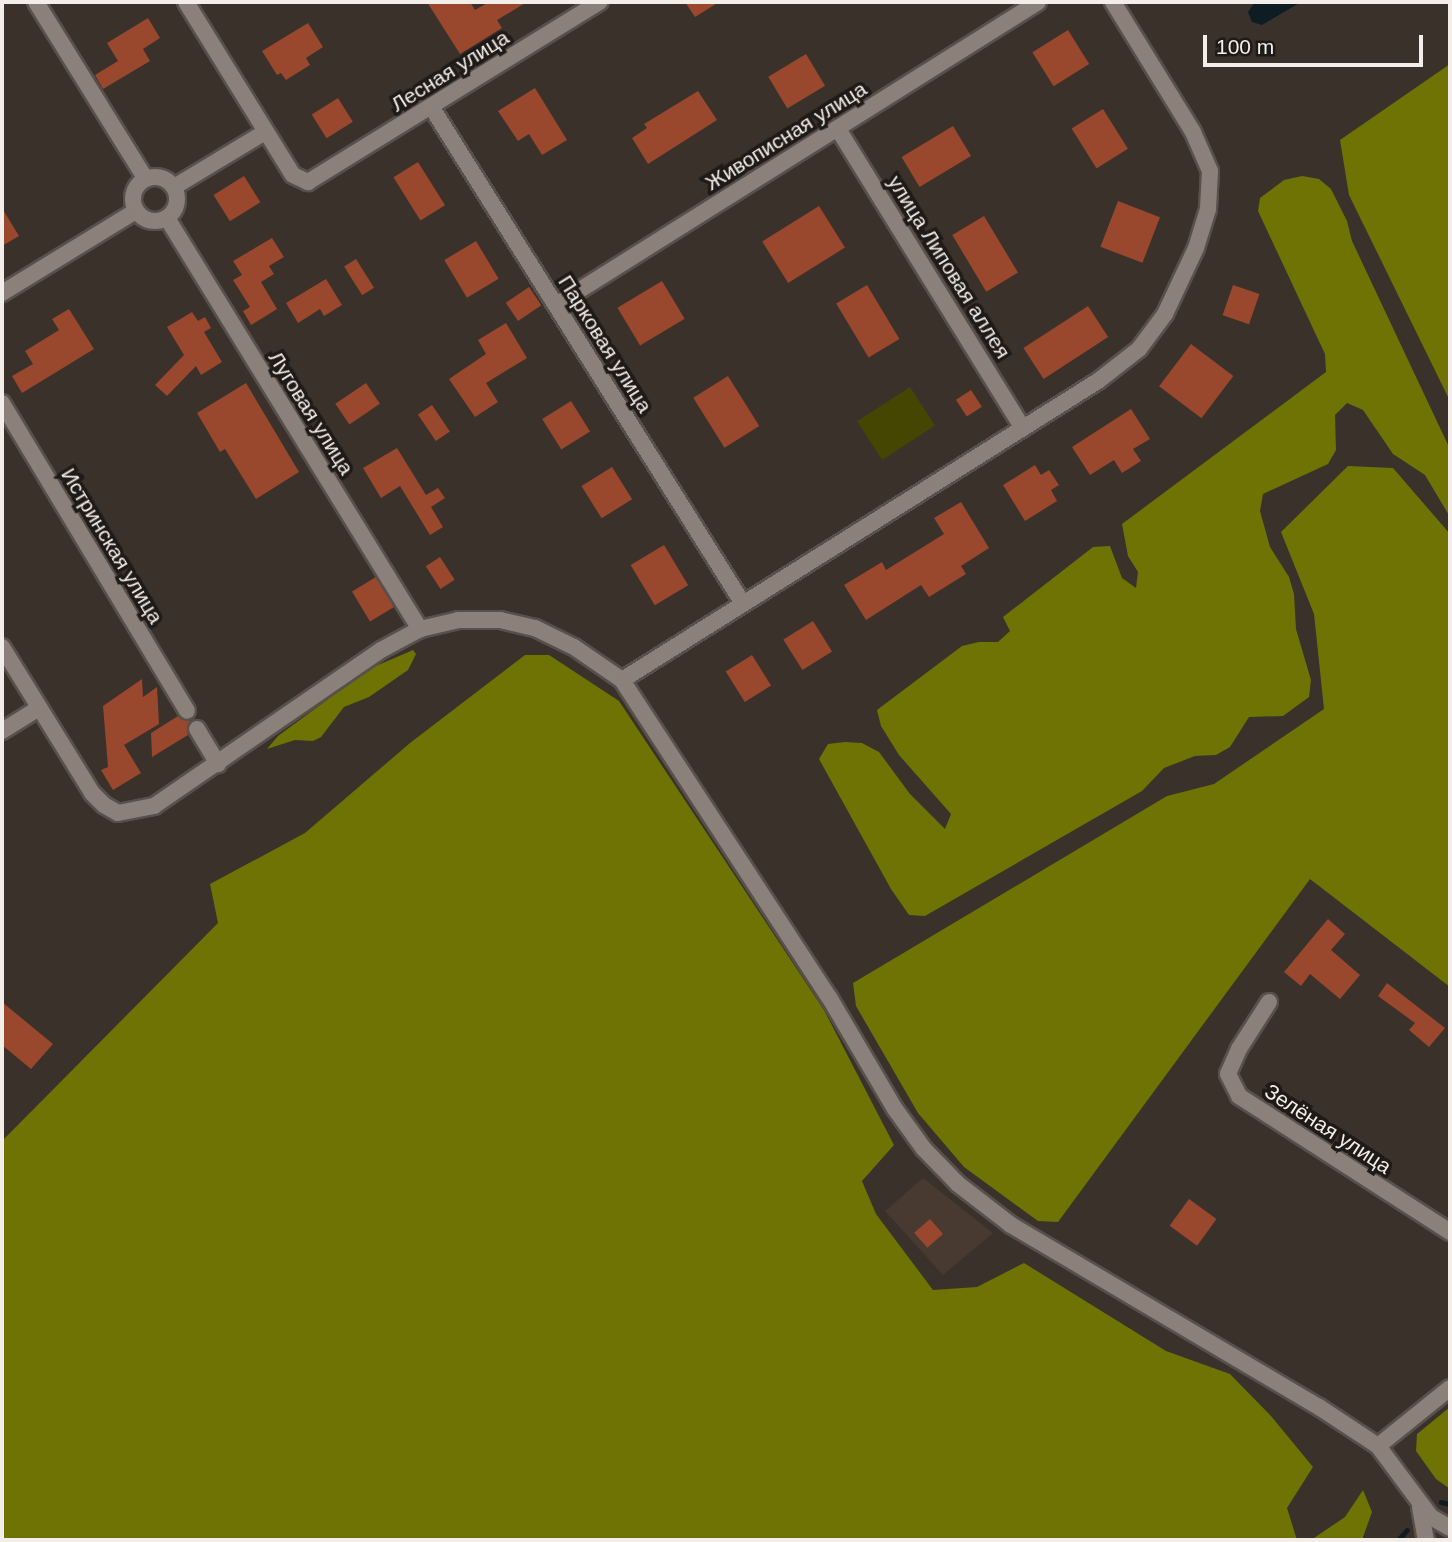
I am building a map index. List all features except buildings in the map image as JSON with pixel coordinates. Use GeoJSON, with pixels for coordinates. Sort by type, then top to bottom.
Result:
{"type":"FeatureCollection","features":[{"type":"Feature","properties":{"kind":"street"},"geometry":{"type":"LineString","coordinates":[[36,2],[145,178]]}},
{"type":"Feature","properties":{"kind":"street"},"geometry":{"type":"LineString","coordinates":[[174,187],[265,132],[186,2]]}},
{"type":"Feature","properties":{"kind":"street","name":"Лесная улица"},"geometry":{"type":"LineString","coordinates":[[265,132],[293,175],[308,181],[323,175],[600,2]]}},
{"type":"Feature","properties":{"kind":"street","name":"Живописная улица"},"geometry":{"type":"LineString","coordinates":[[556,305],[1038,2]]}},
{"type":"Feature","properties":{"kind":"street"},"geometry":{"type":"LineString","coordinates":[[622,680],[1098,381],[1139,349],[1165,314],[1196,248],[1208,209],[1210,172],[1194,132],[1113,2]]}},
{"type":"Feature","properties":{"kind":"street","name":"Парковая улица"},"geometry":{"type":"LineString","coordinates":[[432,108],[742,603]]}},
{"type":"Feature","properties":{"kind":"street","name":"улица Липовая аллея"},"geometry":{"type":"LineString","coordinates":[[838,129],[1023,428]]}},
{"type":"Feature","properties":{"kind":"street"},"geometry":{"type":"LineString","coordinates":[[156,176],[166,179],[174,187],[178,198],[175,209],[167,218],[156,222],[144,219],[136,211],[132,199],[136,187],[145,178],[156,176]]}},
{"type":"Feature","properties":{"kind":"street"},"geometry":{"type":"LineString","coordinates":[[2,293],[136,211]]}},
{"type":"Feature","properties":{"kind":"street","name":"Луговая улица"},"geometry":{"type":"LineString","coordinates":[[167,218],[420,629]]}},
{"type":"Feature","properties":{"kind":"street","name":"Истринская улица"},"geometry":{"type":"LineString","coordinates":[[2,403],[187,711]]}},
{"type":"Feature","properties":{"kind":"street"},"geometry":{"type":"LineString","coordinates":[[2,647],[92,793],[104,805],[118,813],[154,806],[381,650],[420,629],[458,620],[500,620],[535,628],[574,646],[622,680],[829,997],[895,1109],[924,1149],[958,1184],[1011,1225],[1308,1400],[1378,1446],[1418,1501],[1439,1523],[1450,1528]]}},
{"type":"Feature","properties":{"kind":"street"},"geometry":{"type":"LineString","coordinates":[[2,730],[39,708]]}},
{"type":"Feature","properties":{"kind":"street"},"geometry":{"type":"LineString","coordinates":[[197,729],[218,764]]}},
{"type":"Feature","properties":{"kind":"street","name":"Зелёная улица"},"geometry":{"type":"LineString","coordinates":[[1269,1002],[1239,1049],[1228,1074],[1239,1096],[1450,1232]]}},
{"type":"Feature","properties":{"kind":"street"},"geometry":{"type":"LineString","coordinates":[[1378,1446],[1450,1388]]}},
{"type":"Feature","properties":{"kind":"street"},"geometry":{"type":"LineString","coordinates":[[1418,1501],[1426,1540]]}},
{"type":"Feature","properties":{"kind":"shaded area"},"geometry":{"type":"Polygon","coordinates":[[[1255,2],[1301,2],[1262,25],[1252,22],[1248,12],[1255,2]]]}},
{"type":"Feature","properties":{"kind":"shaded area"},"geometry":{"type":"Polygon","coordinates":[[[1450,64],[1450,401],[1349,195],[1340,140],[1450,64]]]}},
{"type":"Feature","properties":{"kind":"shaded area"},"geometry":{"type":"Polygon","coordinates":[[[1302,176],[1319,179],[1331,189],[1347,221],[1352,241],[1449,447],[1450,517],[1425,475],[1393,454],[1363,410],[1347,403],[1335,415],[1336,450],[1328,464],[1263,494],[1260,511],[1270,547],[1289,577],[1294,594],[1296,629],[1311,680],[1309,697],[1283,716],[1249,717],[1230,747],[1216,755],[1195,756],[1164,768],[1142,791],[925,916],[909,915],[891,889],[819,759],[828,744],[845,742],[862,743],[879,752],[910,794],[945,829],[951,814],[899,755],[881,726],[877,710],[962,646],[998,642],[1010,631],[1003,617],[1093,547],[1110,546],[1122,578],[1136,588],[1138,572],[1128,556],[1122,524],[1326,372],[1325,354],[1258,211],[1260,198],[1284,180],[1302,176]]]}},
{"type":"Feature","properties":{"kind":"shaded area"},"geometry":{"type":"Polygon","coordinates":[[[910,387],[935,426],[882,460],[857,421],[910,387]]]}},
{"type":"Feature","properties":{"kind":"shaded area"},"geometry":{"type":"Polygon","coordinates":[[[1348,466],[1393,468],[1450,534],[1450,987],[1310,879],[1058,1222],[1038,1221],[964,1167],[918,1113],[856,1006],[853,983],[1167,796],[1214,784],[1324,709],[1314,614],[1281,532],[1348,466]]]}},
{"type":"Feature","properties":{"kind":"shaded area"},"geometry":{"type":"Polygon","coordinates":[[[413,650],[416,654],[408,670],[369,697],[344,707],[321,737],[313,741],[295,740],[267,749],[278,736],[369,669],[413,650]]]}},
{"type":"Feature","properties":{"kind":"shaded area"},"geometry":{"type":"Polygon","coordinates":[[[525,655],[549,655],[619,701],[824,1010],[894,1145],[862,1181],[876,1214],[933,1290],[977,1287],[1024,1263],[1166,1351],[1230,1374],[1271,1416],[1313,1467],[1287,1508],[1297,1540],[2,1540],[2,1141],[218,923],[210,884],[305,833],[410,743],[525,655]]]}},
{"type":"Feature","properties":{"kind":"shaded area"},"geometry":{"type":"Polygon","coordinates":[[[923,1178],[993,1233],[943,1275],[885,1211],[923,1178]]]}},
{"type":"Feature","properties":{"kind":"shaded area"},"geometry":{"type":"Polygon","coordinates":[[[1450,1407],[1450,1489],[1436,1479],[1416,1451],[1417,1434],[1450,1407]]]}},
{"type":"Feature","properties":{"kind":"shaded area"},"geometry":{"type":"Polygon","coordinates":[[[1363,1490],[1372,1512],[1362,1540],[1311,1540],[1345,1517],[1363,1490]]]}},
{"type":"Feature","properties":{"kind":"waterway"},"geometry":{"type":"LineString","coordinates":[[1441,1502],[1450,1504]]}},
{"type":"Feature","properties":{"kind":"waterway"},"geometry":{"type":"LineString","coordinates":[[1398,1540],[1407,1530]]}}]}
